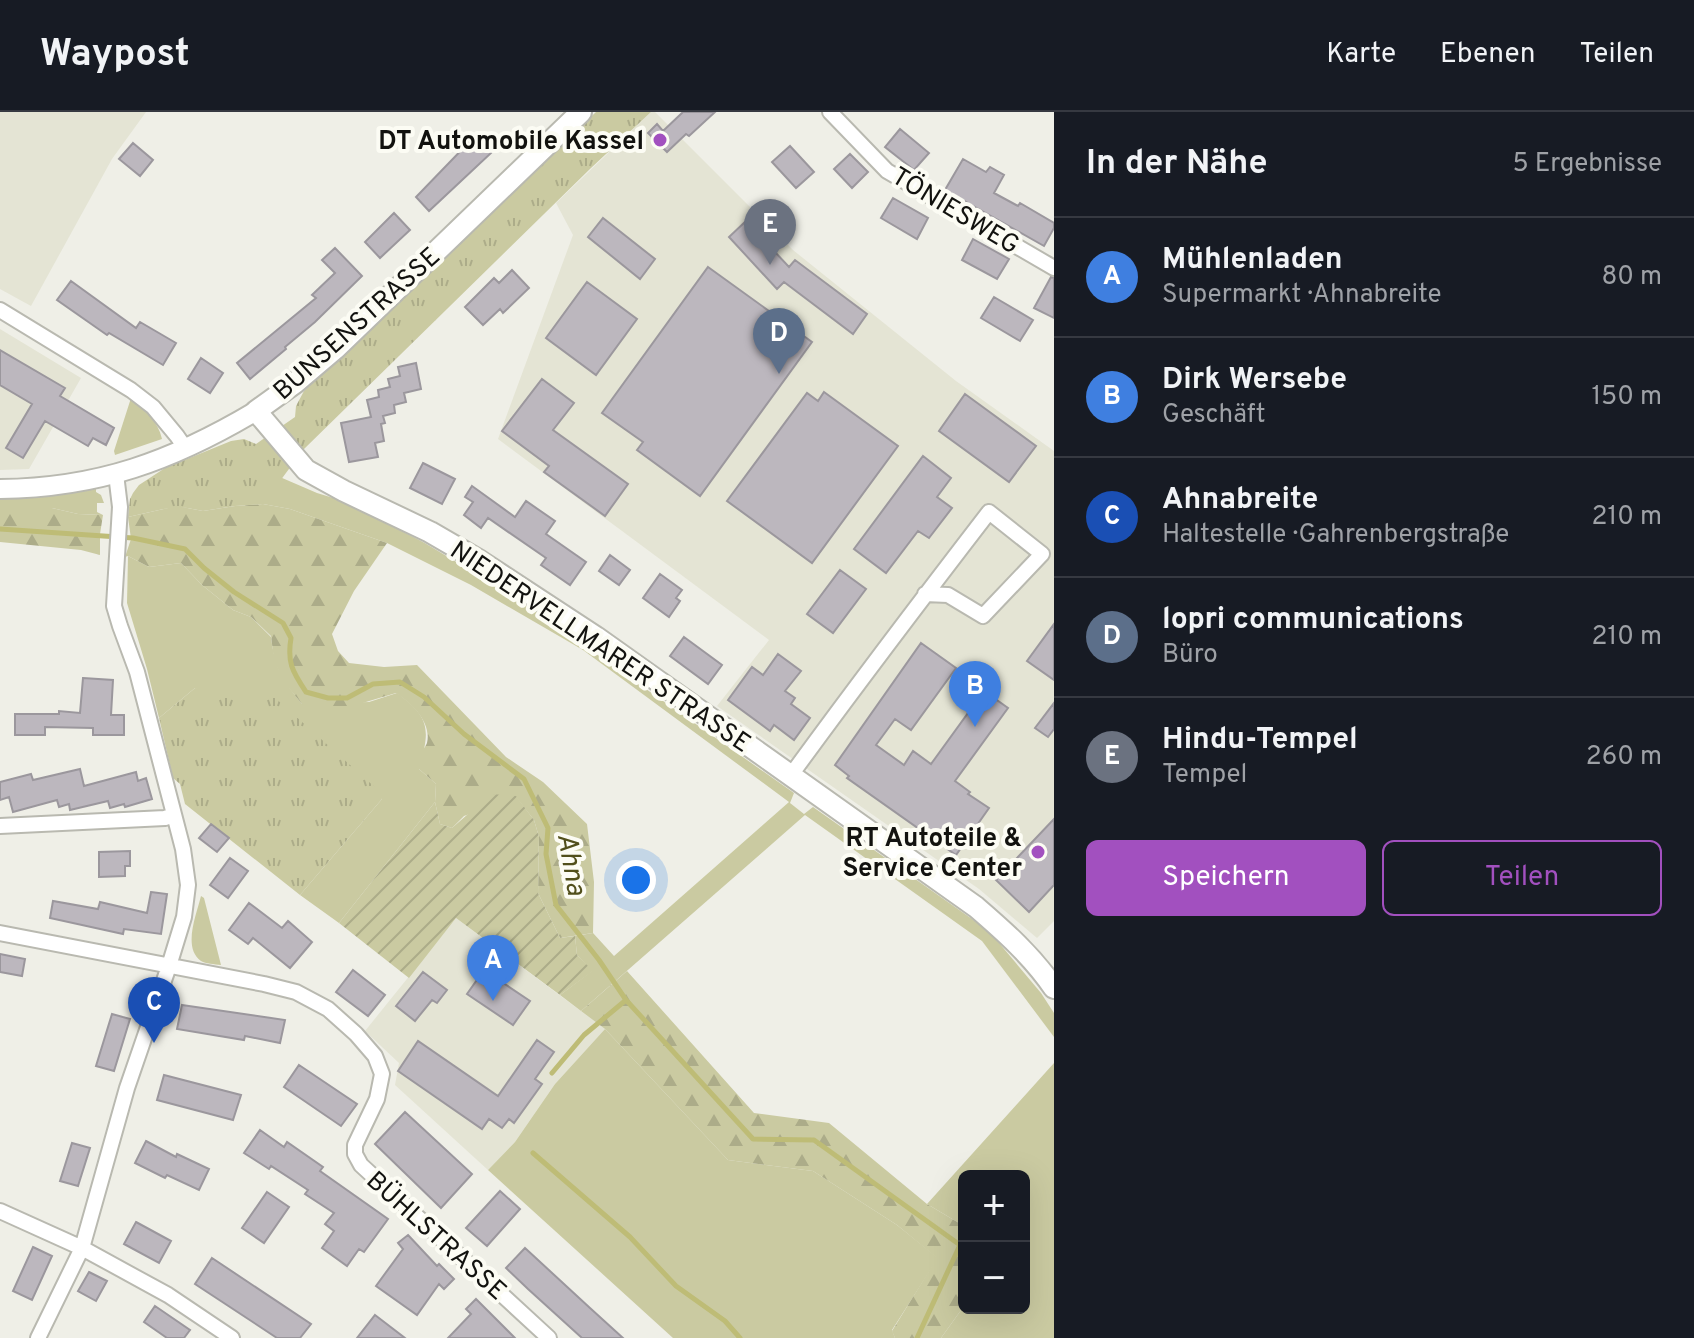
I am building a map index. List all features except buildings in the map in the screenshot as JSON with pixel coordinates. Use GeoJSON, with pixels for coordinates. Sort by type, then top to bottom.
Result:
{"type":"FeatureCollection","features":[{"type":"Feature","properties":{"kind":"main road","name":"BUNSENSTRASSE"},"geometry":{"type":"LineString","coordinates":[[256,411],[335,349],[581,112]]}},
{"type":"Feature","properties":{"kind":"main road","name":"NIEDERVELLMARER STRASSE"},"geometry":{"type":"LineString","coordinates":[[256,411],[306,470],[430,532],[480,561],[596,637],[976,907],[1014,939],[1054,988]]}},
{"type":"Feature","properties":{"kind":"street","name":"TÖNIESWEG"},"geometry":{"type":"LineString","coordinates":[[830,112],[887,171],[1054,268]]}},
{"type":"Feature","properties":{"kind":"street"},"geometry":{"type":"LineString","coordinates":[[0,310],[131,390],[153,407],[186,449]]}},
{"type":"Feature","properties":{"kind":"street","name":"BUNSENSTRASSE"},"geometry":{"type":"LineString","coordinates":[[0,489],[61,485],[142,467],[221,432],[256,411]]}},
{"type":"Feature","properties":{"kind":"street"},"geometry":{"type":"LineString","coordinates":[[38,1338],[82,1248],[127,1088],[184,917],[188,885],[183,849],[137,672],[114,606],[120,507],[116,474]]}},
{"type":"Feature","properties":{"kind":"street"},"geometry":{"type":"LineString","coordinates":[[791,775],[925,594],[989,512],[1042,554],[983,616],[948,595],[925,594]]}},
{"type":"Feature","properties":{"kind":"street"},"geometry":{"type":"LineString","coordinates":[[0,826],[165,818],[174,815]]}},
{"type":"Feature","properties":{"kind":"street"},"geometry":{"type":"LineString","coordinates":[[0,933],[169,966]]}},
{"type":"Feature","properties":{"kind":"street","name":"BÜHLSTRASSE"},"geometry":{"type":"LineString","coordinates":[[169,966],[296,992],[328,1009],[356,1034],[375,1056],[382,1074],[377,1099],[355,1145],[355,1154],[361,1165],[549,1338]]}},
{"type":"Feature","properties":{"kind":"street"},"geometry":{"type":"LineString","coordinates":[[0,1211],[82,1248],[168,1295],[232,1338]]}},
{"type":"Feature","properties":{"kind":"shaded area"},"geometry":{"type":"Polygon","coordinates":[[[0,112],[146,112],[112,159],[31,306],[0,289],[0,112]]]}},
{"type":"Feature","properties":{"kind":"shaded area"},"geometry":{"type":"Polygon","coordinates":[[[651,112],[655,112],[793,250],[956,381],[1054,451],[1054,921],[1037,938],[979,889],[717,706],[769,640],[498,439],[573,235],[556,203],[651,112]]]}},
{"type":"Feature","properties":{"kind":"shaded area"},"geometry":{"type":"Polygon","coordinates":[[[0,329],[81,378],[29,469],[0,470],[0,329]]]}},
{"type":"Feature","properties":{"kind":"shaded area"},"geometry":{"type":"Polygon","coordinates":[[[456,918],[605,1029],[555,1084],[515,1142],[488,1170],[395,1085],[399,1063],[365,1031],[456,918]]]}},
{"type":"Feature","properties":{"kind":"green space"},"geometry":{"type":"Polygon","coordinates":[[[596,112],[651,112],[303,450],[263,504],[203,511],[177,506],[128,517],[130,499],[139,485],[165,468],[231,441],[244,439],[256,444],[295,417],[296,406],[304,391],[596,112]]]}},
{"type":"Feature","properties":{"kind":"green space"},"geometry":{"type":"Polygon","coordinates":[[[131,398],[154,421],[162,439],[115,455],[114,451],[131,398]]]}},
{"type":"Feature","properties":{"kind":"green space"},"geometry":{"type":"Polygon","coordinates":[[[259,468],[343,501],[423,542],[515,597],[794,793],[790,803],[804,814],[813,807],[989,931],[1054,1013],[1054,1037],[982,941],[805,815],[581,1011],[560,995],[592,971],[577,955],[575,936],[593,933],[614,956],[789,802],[583,650],[471,585],[387,543],[290,509],[263,504],[134,510],[259,468]]]}},
{"type":"Feature","properties":{"kind":"green space"},"geometry":{"type":"Polygon","coordinates":[[[96,488],[104,503],[97,503],[97,512],[103,515],[78,514],[52,508],[0,508],[0,497],[31,497],[96,488]]]}},
{"type":"Feature","properties":{"kind":"green space"},"geometry":{"type":"Polygon","coordinates":[[[263,504],[290,509],[387,543],[354,591],[332,634],[338,651],[349,663],[384,667],[417,665],[506,757],[543,782],[587,824],[594,882],[593,933],[560,938],[538,893],[539,837],[534,820],[516,797],[464,816],[452,828],[440,824],[435,802],[436,784],[419,769],[416,760],[427,743],[426,728],[419,714],[402,697],[396,693],[329,713],[302,704],[283,681],[274,660],[271,636],[251,617],[233,610],[181,563],[149,567],[125,557],[131,539],[128,517],[177,506],[203,511],[263,504]]]}},
{"type":"Feature","properties":{"kind":"green space"},"geometry":{"type":"Polygon","coordinates":[[[0,508],[52,508],[78,514],[103,515],[100,555],[81,550],[0,542],[0,508]]]}},
{"type":"Feature","properties":{"kind":"green space"},"geometry":{"type":"Polygon","coordinates":[[[128,556],[149,567],[181,563],[233,610],[251,617],[271,637],[280,673],[302,704],[369,702],[397,693],[422,718],[426,734],[419,769],[436,784],[435,802],[339,923],[300,895],[382,799],[195,688],[159,718],[127,603],[128,556]]]}},
{"type":"Feature","properties":{"kind":"green space"},"geometry":{"type":"Polygon","coordinates":[[[195,688],[273,696],[378,790],[382,799],[300,895],[185,804],[180,784],[173,778],[159,718],[195,688]]]}},
{"type":"Feature","properties":{"kind":"green space"},"geometry":{"type":"Polygon","coordinates":[[[491,794],[516,796],[534,820],[539,837],[538,893],[560,938],[575,936],[577,955],[593,971],[560,995],[456,918],[409,978],[339,923],[435,802],[440,824],[452,828],[491,794]]]}},
{"type":"Feature","properties":{"kind":"green space"},"geometry":{"type":"Polygon","coordinates":[[[201,896],[221,965],[201,961],[192,948],[192,930],[201,896]]]}},
{"type":"Feature","properties":{"kind":"green space"},"geometry":{"type":"Polygon","coordinates":[[[627,971],[754,1113],[829,1123],[927,1204],[958,1222],[958,1314],[941,1338],[895,1338],[892,1331],[937,1258],[897,1225],[813,1171],[728,1160],[605,1029],[581,1011],[627,971]]]}},
{"type":"Feature","properties":{"kind":"green space"},"geometry":{"type":"Polygon","coordinates":[[[605,1029],[728,1160],[813,1171],[897,1225],[938,1258],[892,1330],[895,1338],[673,1338],[488,1170],[515,1142],[555,1084],[605,1029]]]}},
{"type":"Feature","properties":{"kind":"green space"},"geometry":{"type":"Polygon","coordinates":[[[1054,1063],[1054,1338],[941,1338],[958,1314],[1030,1314],[1030,1170],[958,1170],[958,1222],[927,1204],[1054,1063]]]}},
{"type":"Feature","properties":{"kind":"waterway","name":"Ahna"},"geometry":{"type":"LineString","coordinates":[[0,529],[133,538],[185,549],[234,592],[283,623],[291,638],[292,666],[306,692],[328,698],[347,698],[373,684],[400,682],[424,697],[464,734],[524,779],[548,828],[546,854],[556,905],[626,1000],[753,1139],[814,1140],[960,1245],[917,1338]]}},
{"type":"Feature","properties":{"kind":"waterway"},"geometry":{"type":"LineString","coordinates":[[552,1073],[584,1035],[626,1000]]}},
{"type":"Feature","properties":{"kind":"waterway"},"geometry":{"type":"LineString","coordinates":[[533,1153],[630,1237],[676,1286],[725,1321],[740,1338]]}},
{"type":"Feature","properties":{"kind":"place","name":"DT Automobile Kassel"},"geometry":{"type":"Point","coordinates":[660,140]}},
{"type":"Feature","properties":{"kind":"place","name":"Hindu-Tempel"},"geometry":{"type":"Point","coordinates":[770,265]}},
{"type":"Feature","properties":{"kind":"place","name":"lopri communications"},"geometry":{"type":"Point","coordinates":[779,374]}},
{"type":"Feature","properties":{"kind":"place","name":"Dirk Wersebe"},"geometry":{"type":"Point","coordinates":[975,727]}},
{"type":"Feature","properties":{"kind":"place","name":"RT Autoteile & Service Center"},"geometry":{"type":"Point","coordinates":[1038,852]}},
{"type":"Feature","properties":{"kind":"place","name":"Mühlenladen"},"geometry":{"type":"Point","coordinates":[493,1001]}},
{"type":"Feature","properties":{"kind":"place","name":"Ahnabreite"},"geometry":{"type":"Point","coordinates":[154,1043]}}]}
